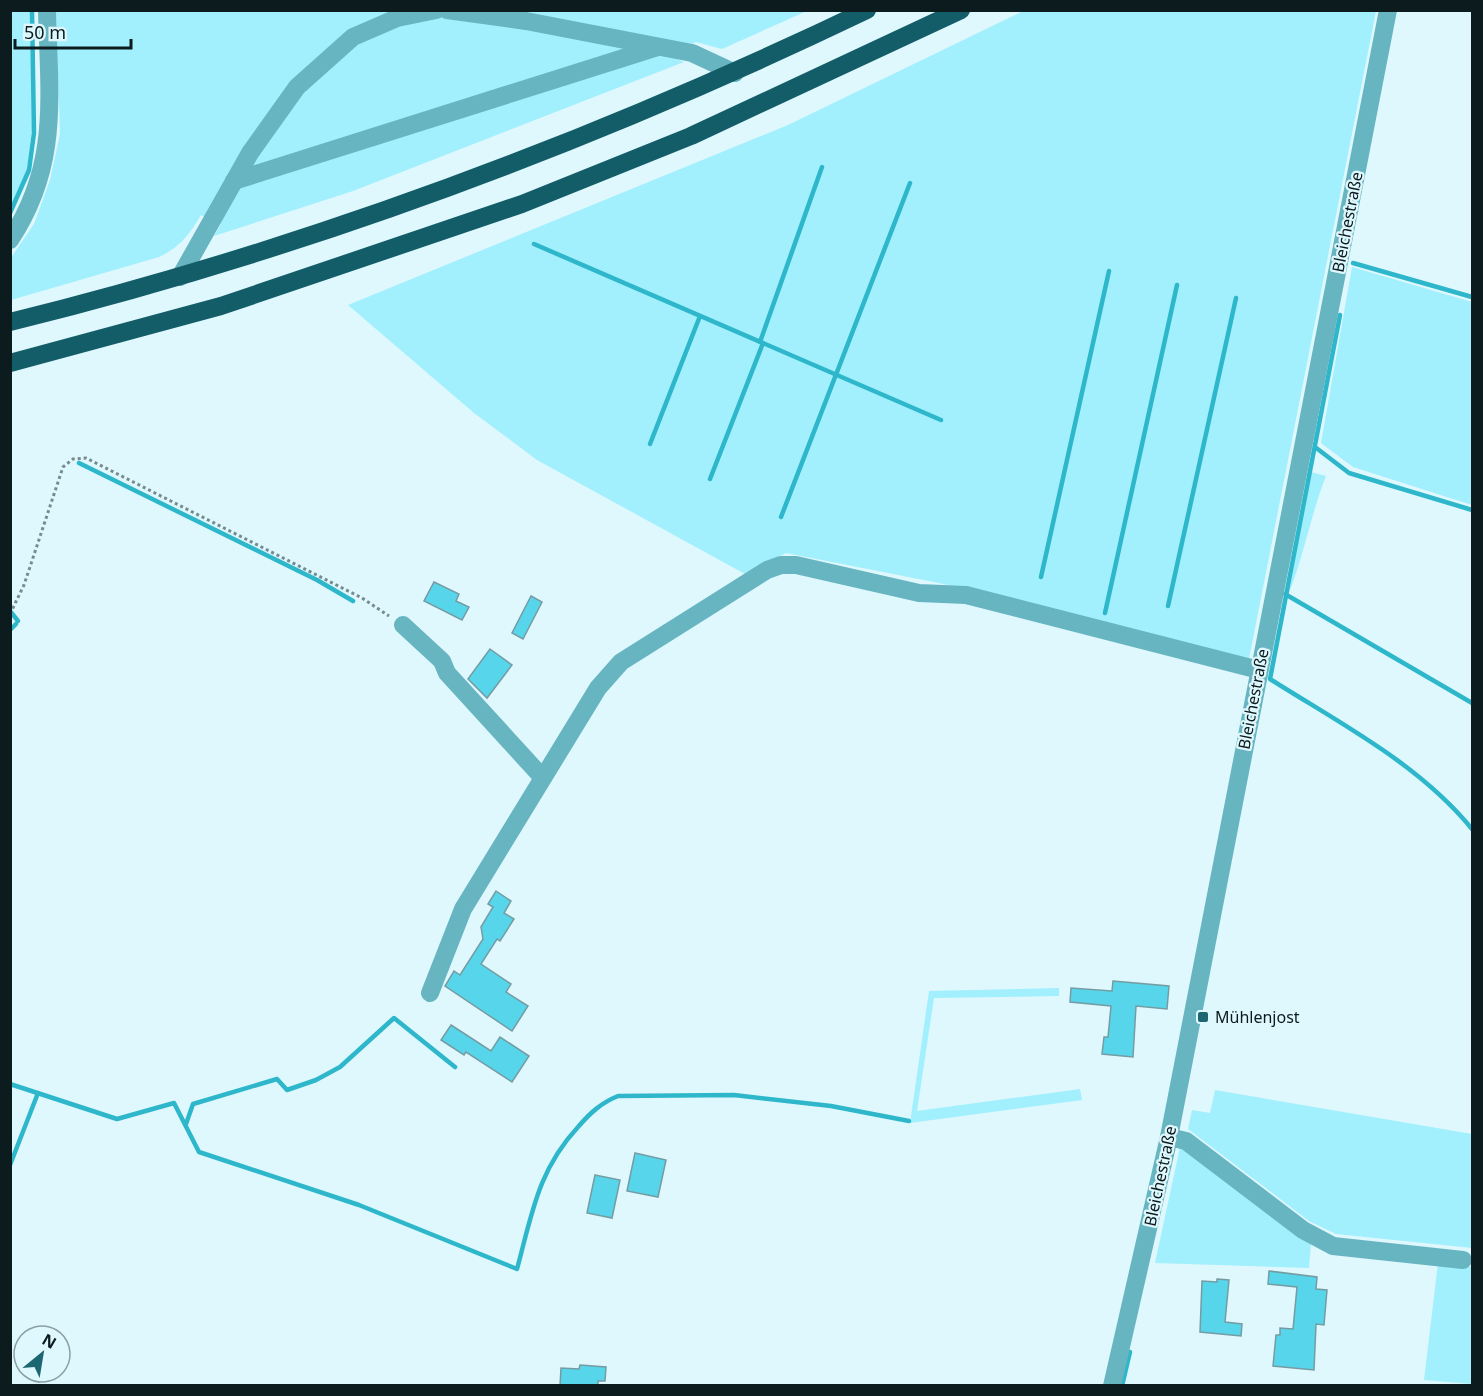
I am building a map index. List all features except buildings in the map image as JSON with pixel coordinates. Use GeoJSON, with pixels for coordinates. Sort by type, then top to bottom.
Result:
{"type":"FeatureCollection","features":[{"type":"Feature","properties":{"kind":"highway"},"geometry":{"type":"LineString","coordinates":[[10,322],[180,277],[341,226],[500,169],[735,73],[867,10]]}},
{"type":"Feature","properties":{"kind":"highway"},"geometry":{"type":"LineString","coordinates":[[10,363],[221,306],[522,204],[691,136],[961,10]]}},
{"type":"Feature","properties":{"kind":"street"},"geometry":{"type":"LineString","coordinates":[[10,240],[24,219],[42,177],[50,130],[47,10]]}},
{"type":"Feature","properties":{"kind":"street"},"geometry":{"type":"LineString","coordinates":[[180,277],[234,181],[297,87],[353,37],[397,18],[436,10]]}},
{"type":"Feature","properties":{"kind":"street"},"geometry":{"type":"LineString","coordinates":[[447,10],[526,21],[693,53],[735,73]]}},
{"type":"Feature","properties":{"kind":"street","name":"Bleichestraße"},"geometry":{"type":"LineString","coordinates":[[1112,1386],[1169,1137],[1388,10]]}},
{"type":"Feature","properties":{"kind":"street"},"geometry":{"type":"LineString","coordinates":[[234,181],[658,47]]}},
{"type":"Feature","properties":{"kind":"street"},"geometry":{"type":"LineString","coordinates":[[430,993],[463,909],[598,688],[621,662],[767,570],[781,564],[796,565],[919,592],[966,595],[1259,670]]}},
{"type":"Feature","properties":{"kind":"street"},"geometry":{"type":"LineString","coordinates":[[403,625],[442,661],[447,673],[542,777]]}},
{"type":"Feature","properties":{"kind":"street"},"geometry":{"type":"LineString","coordinates":[[1169,1137],[1186,1141],[1303,1230],[1334,1246],[1463,1260]]}},
{"type":"Feature","properties":{"kind":"path"},"geometry":{"type":"LineString","coordinates":[[10,614],[24,585],[63,467],[73,459],[86,458],[362,598],[403,625]]}},
{"type":"Feature","properties":{"kind":"shaded area"},"geometry":{"type":"Polygon","coordinates":[[[11,10],[30,11],[32,130],[27,169],[11,207],[11,10]]]}},
{"type":"Feature","properties":{"kind":"shaded area"},"geometry":{"type":"Polygon","coordinates":[[[56,11],[807,11],[722,49],[696,42],[670,56],[684,62],[353,191],[214,236],[221,224],[201,215],[183,240],[159,257],[11,300],[10,259],[34,224],[50,180],[60,134],[56,11]]]}},
{"type":"Feature","properties":{"kind":"shaded area"},"geometry":{"type":"Polygon","coordinates":[[[1023,11],[1376,11],[1249,659],[939,583],[786,553],[745,574],[537,460],[474,413],[348,305],[788,125],[1023,11]]]}},
{"type":"Feature","properties":{"kind":"shaded area"},"geometry":{"type":"Polygon","coordinates":[[[1352,267],[1472,302],[1472,505],[1353,467],[1321,443],[1352,267]]]}},
{"type":"Feature","properties":{"kind":"shaded area"},"geometry":{"type":"Polygon","coordinates":[[[1311,472],[1326,476],[1289,593],[1311,472]]]}},
{"type":"Feature","properties":{"kind":"shaded area"},"geometry":{"type":"Polygon","coordinates":[[[1059,988],[1059,996],[934,998],[917,1111],[1080,1089],[1082,1100],[910,1123],[929,991],[1059,988]]]}},
{"type":"Feature","properties":{"kind":"shaded area"},"geometry":{"type":"Polygon","coordinates":[[[1215,1090],[1472,1134],[1472,1248],[1336,1234],[1309,1221],[1188,1129],[1192,1110],[1210,1113],[1215,1090]]]}},
{"type":"Feature","properties":{"kind":"shaded area"},"geometry":{"type":"Polygon","coordinates":[[[1180,1147],[1311,1243],[1309,1268],[1155,1263],[1180,1147]]]}},
{"type":"Feature","properties":{"kind":"shaded area"},"geometry":{"type":"Polygon","coordinates":[[[1438,1263],[1472,1267],[1472,1384],[1424,1380],[1438,1263]]]}},
{"type":"Feature","properties":{"kind":"waterway"},"geometry":{"type":"LineString","coordinates":[[10,213],[29,170],[34,133],[32,10]]}},
{"type":"Feature","properties":{"kind":"waterway"},"geometry":{"type":"LineString","coordinates":[[760,342],[822,167]]}},
{"type":"Feature","properties":{"kind":"waterway"},"geometry":{"type":"LineString","coordinates":[[781,517],[910,183]]}},
{"type":"Feature","properties":{"kind":"waterway"},"geometry":{"type":"LineString","coordinates":[[534,244],[941,420]]}},
{"type":"Feature","properties":{"kind":"waterway"},"geometry":{"type":"LineString","coordinates":[[1353,263],[1472,297]]}},
{"type":"Feature","properties":{"kind":"waterway"},"geometry":{"type":"LineString","coordinates":[[1041,577],[1109,271]]}},
{"type":"Feature","properties":{"kind":"waterway"},"geometry":{"type":"LineString","coordinates":[[1105,613],[1177,285]]}},
{"type":"Feature","properties":{"kind":"waterway"},"geometry":{"type":"LineString","coordinates":[[1168,606],[1236,298]]}},
{"type":"Feature","properties":{"kind":"waterway"},"geometry":{"type":"LineString","coordinates":[[1340,315],[1270,679],[1378,746],[1404,765],[1428,784],[1472,829]]}},
{"type":"Feature","properties":{"kind":"waterway"},"geometry":{"type":"LineString","coordinates":[[650,444],[700,316]]}},
{"type":"Feature","properties":{"kind":"waterway"},"geometry":{"type":"LineString","coordinates":[[710,479],[763,343]]}},
{"type":"Feature","properties":{"kind":"waterway"},"geometry":{"type":"LineString","coordinates":[[1315,447],[1349,473],[1472,510]]}},
{"type":"Feature","properties":{"kind":"waterway"},"geometry":{"type":"LineString","coordinates":[[79,463],[317,580],[353,601]]}},
{"type":"Feature","properties":{"kind":"waterway"},"geometry":{"type":"LineString","coordinates":[[1285,594],[1472,703]]}},
{"type":"Feature","properties":{"kind":"waterway"},"geometry":{"type":"LineString","coordinates":[[10,611],[18,621]]}},
{"type":"Feature","properties":{"kind":"waterway"},"geometry":{"type":"LineString","coordinates":[[10,630],[16,624]]}},
{"type":"Feature","properties":{"kind":"waterway"},"geometry":{"type":"LineString","coordinates":[[186,1124],[193,1104],[277,1079],[287,1090],[316,1080],[340,1067],[394,1018],[455,1067]]}},
{"type":"Feature","properties":{"kind":"waterway"},"geometry":{"type":"LineString","coordinates":[[10,1084],[117,1119],[174,1103],[199,1152],[359,1205],[517,1269],[532,1211],[545,1176],[554,1160],[587,1117],[601,1105],[618,1096],[734,1095],[831,1106],[909,1121]]}},
{"type":"Feature","properties":{"kind":"waterway"},"geometry":{"type":"LineString","coordinates":[[10,1165],[38,1093]]}},
{"type":"Feature","properties":{"kind":"waterway"},"geometry":{"type":"LineString","coordinates":[[1122,1386],[1130,1352]]}},
{"type":"Feature","properties":{"kind":"place","name":"Mühlenjost"},"geometry":{"type":"Point","coordinates":[1203,1017]}}]}
